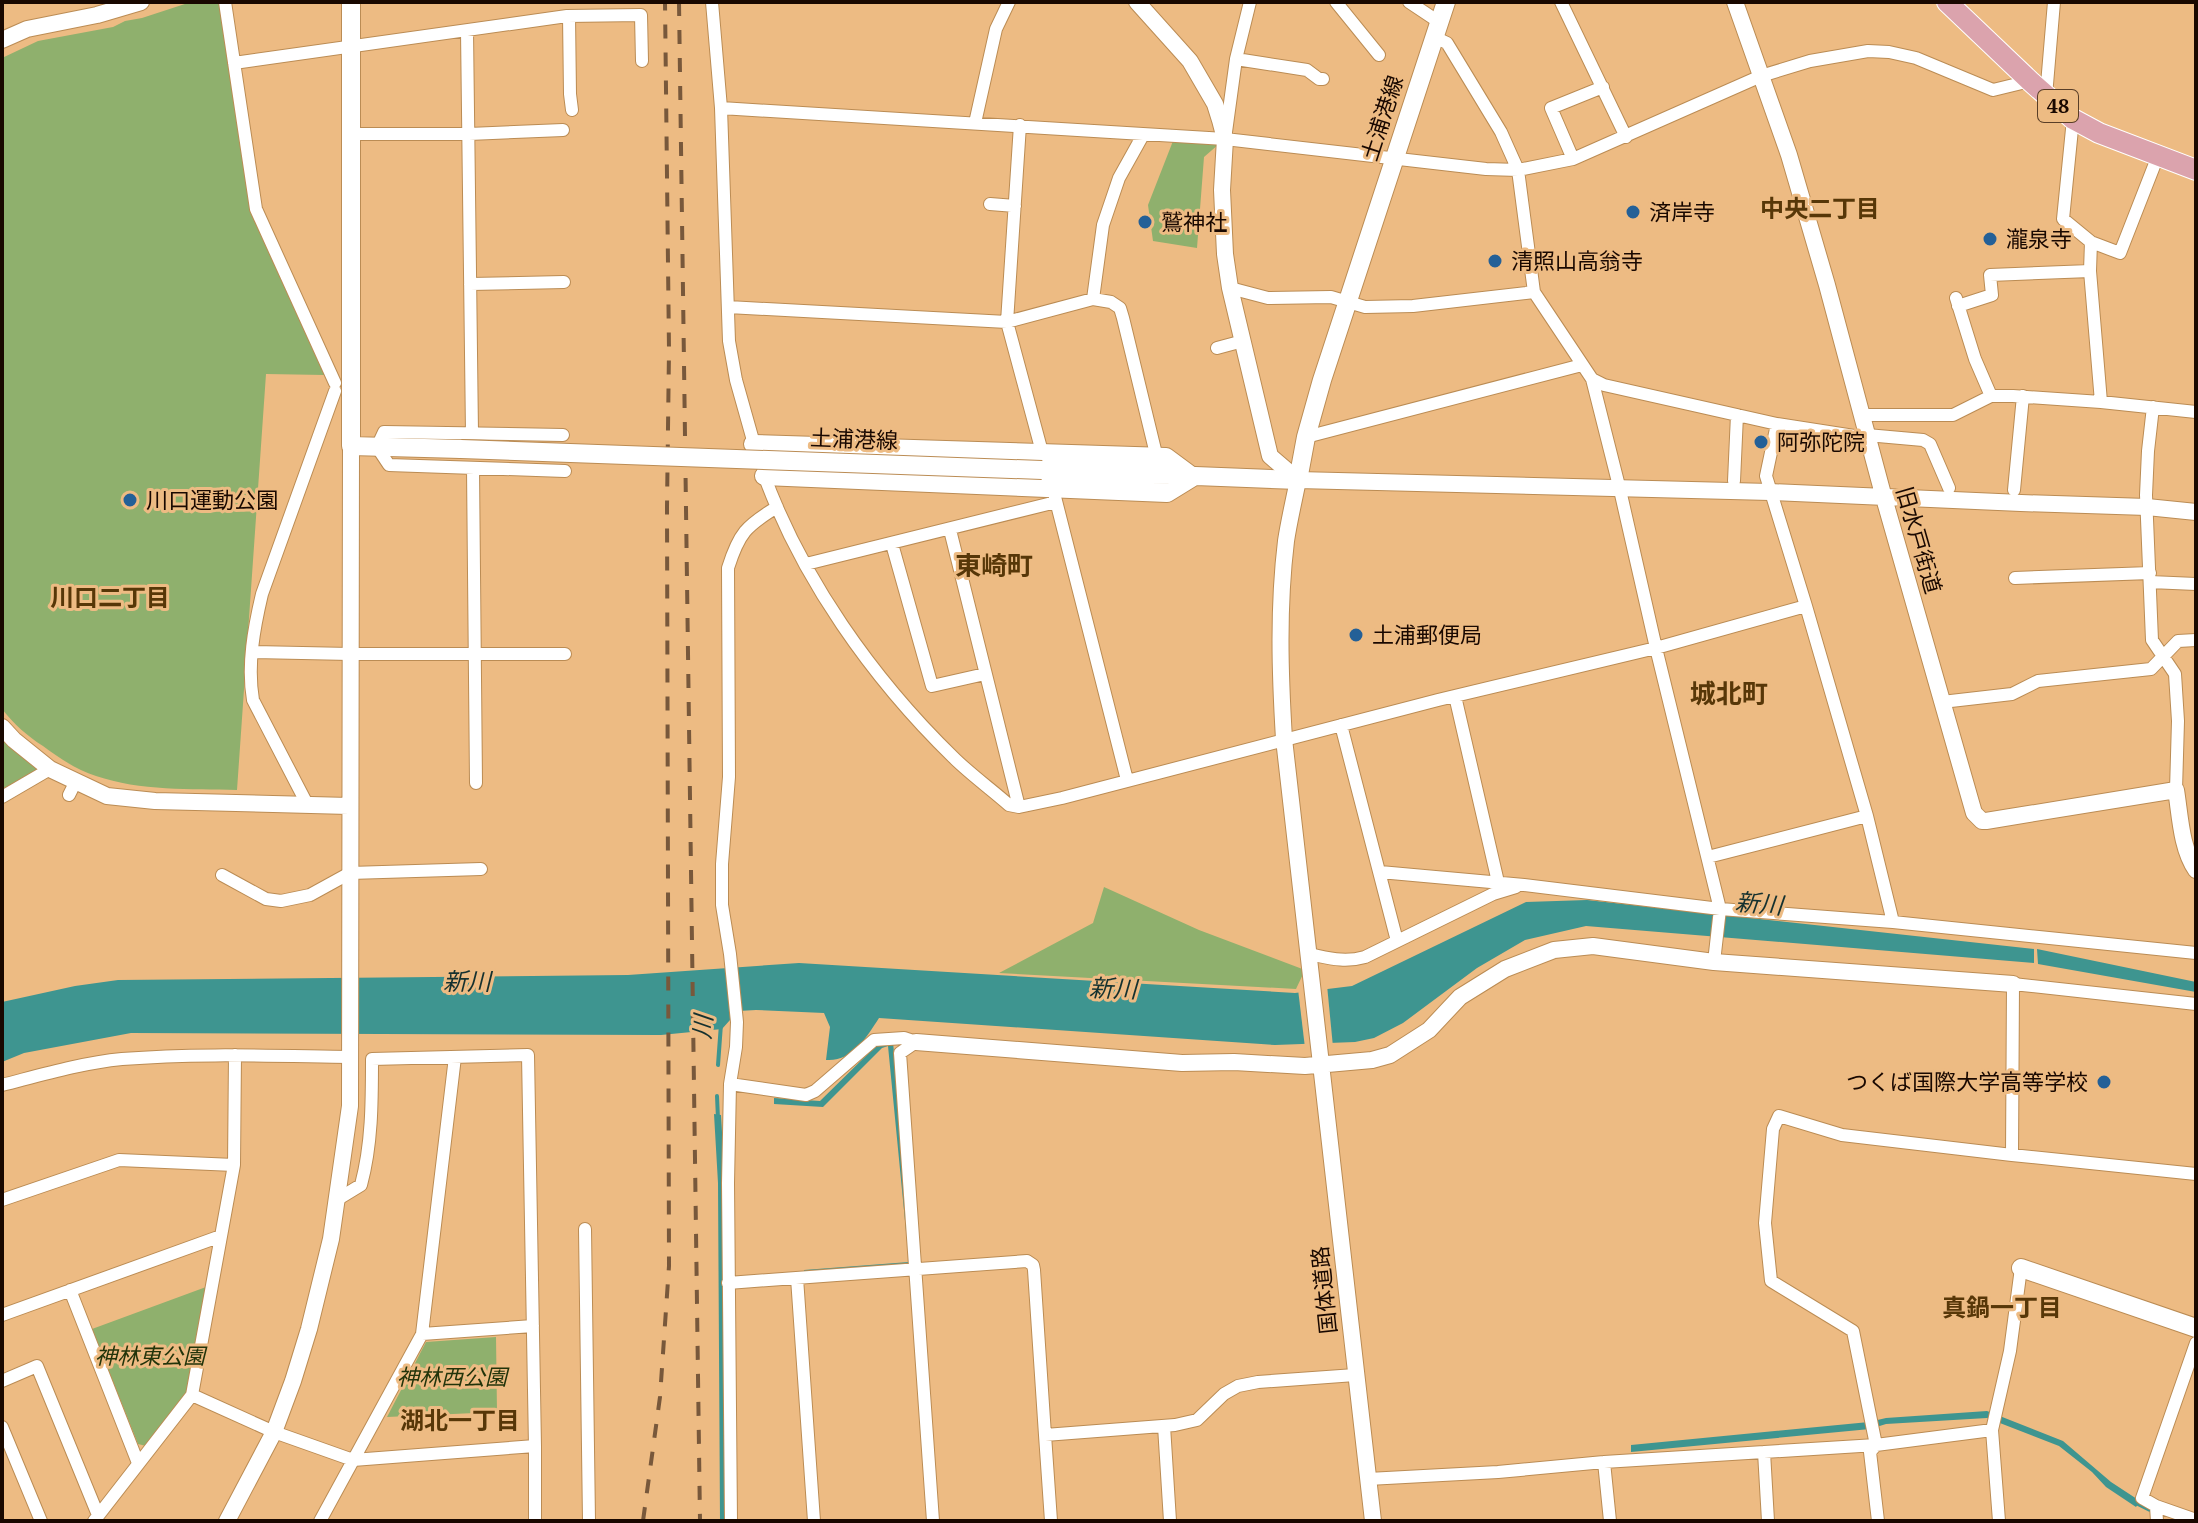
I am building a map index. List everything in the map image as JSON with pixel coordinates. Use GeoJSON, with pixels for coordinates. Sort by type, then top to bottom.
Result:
{"type":"FeatureCollection","features":[{"type":"Feature","properties":{"kind":"main road"},"geometry":{"type":"LineString","coordinates":[[351,2],[351,446]]}},
{"type":"Feature","properties":{"kind":"main road","name":"土浦港線"},"geometry":{"type":"LineString","coordinates":[[351,446],[466,441],[1042,461],[1193,477],[1298,480],[1306,437],[1347,301],[1446,2]]}},
{"type":"Feature","properties":{"kind":"main road","name":"48"},"geometry":{"type":"LineString","coordinates":[[1947,2],[2073,119],[2099,133],[2196,170]]}},
{"type":"Feature","properties":{"kind":"main road"},"geometry":{"type":"LineString","coordinates":[[753,444],[1042,461]]}},
{"type":"Feature","properties":{"kind":"main road"},"geometry":{"type":"LineString","coordinates":[[764,476],[1054,496],[1167,493],[1193,477]]}},
{"type":"Feature","properties":{"kind":"main road"},"geometry":{"type":"LineString","coordinates":[[2021,1268],[2196,1328]]}},
{"type":"Feature","properties":{"kind":"street"},"geometry":{"type":"LineString","coordinates":[[2,40],[27,29],[97,15],[141,2]]}},
{"type":"Feature","properties":{"kind":"street"},"geometry":{"type":"LineString","coordinates":[[225,2],[256,209],[335,387],[262,594],[254,629],[250,683],[253,700],[307,804]]}},
{"type":"Feature","properties":{"kind":"street"},"geometry":{"type":"LineString","coordinates":[[712,2],[721,108],[729,341],[736,380],[764,476],[806,564],[849,637],[897,699],[954,759],[1009,805],[1019,807],[1062,798],[1284,739],[1656,648],[1806,606]]}},
{"type":"Feature","properties":{"kind":"street"},"geometry":{"type":"LineString","coordinates":[[975,123],[996,29],[1009,2]]}},
{"type":"Feature","properties":{"kind":"street"},"geometry":{"type":"LineString","coordinates":[[1137,2],[1190,61],[1215,104],[1225,139]]}},
{"type":"Feature","properties":{"kind":"street"},"geometry":{"type":"LineString","coordinates":[[1250,2],[1236,59],[1225,139],[1222,190],[1225,254],[1230,288],[1270,456],[1298,480],[1770,492],[2147,507],[2196,512]]}},
{"type":"Feature","properties":{"kind":"street"},"geometry":{"type":"LineString","coordinates":[[1336,2],[1379,55]]}},
{"type":"Feature","properties":{"kind":"street"},"geometry":{"type":"LineString","coordinates":[[1409,2],[1447,43],[1501,132],[1518,170],[1534,292],[1592,379],[1720,909],[1714,962]]}},
{"type":"Feature","properties":{"kind":"street"},"geometry":{"type":"LineString","coordinates":[[1561,2],[1626,137]]}},
{"type":"Feature","properties":{"kind":"street","name":"旧水戸街道"},"geometry":{"type":"LineString","coordinates":[[1735,2],[1793,169],[1974,813],[1982,821],[2176,790]]}},
{"type":"Feature","properties":{"kind":"street"},"geometry":{"type":"LineString","coordinates":[[2046,96],[2054,2]]}},
{"type":"Feature","properties":{"kind":"street"},"geometry":{"type":"LineString","coordinates":[[234,63],[569,16],[641,15],[642,61]]}},
{"type":"Feature","properties":{"kind":"street"},"geometry":{"type":"LineString","coordinates":[[569,16],[572,110]]}},
{"type":"Feature","properties":{"kind":"street"},"geometry":{"type":"LineString","coordinates":[[467,31],[470,284],[466,441],[563,435]]}},
{"type":"Feature","properties":{"kind":"street"},"geometry":{"type":"LineString","coordinates":[[721,108],[1225,139],[1518,170],[1573,159],[1761,76],[1810,61],[1868,51],[1889,52],[1916,58],[1993,90],[2030,81]]}},
{"type":"Feature","properties":{"kind":"street"},"geometry":{"type":"LineString","coordinates":[[1236,59],[1307,70],[1323,79]]}},
{"type":"Feature","properties":{"kind":"street"},"geometry":{"type":"LineString","coordinates":[[1573,159],[1551,108],[1603,87]]}},
{"type":"Feature","properties":{"kind":"street"},"geometry":{"type":"LineString","coordinates":[[2073,119],[2063,219],[2091,242],[2120,253],[2154,166]]}},
{"type":"Feature","properties":{"kind":"street"},"geometry":{"type":"LineString","coordinates":[[1020,125],[1007,322],[1042,461]]}},
{"type":"Feature","properties":{"kind":"street"},"geometry":{"type":"LineString","coordinates":[[350,134],[563,130]]}},
{"type":"Feature","properties":{"kind":"street"},"geometry":{"type":"LineString","coordinates":[[1093,299],[1103,225],[1119,178],[1143,135]]}},
{"type":"Feature","properties":{"kind":"street"},"geometry":{"type":"LineString","coordinates":[[990,204],[1015,206]]}},
{"type":"Feature","properties":{"kind":"street"},"geometry":{"type":"LineString","coordinates":[[2091,242],[2090,271],[2101,402]]}},
{"type":"Feature","properties":{"kind":"street"},"geometry":{"type":"LineString","coordinates":[[1991,396],[1975,359],[1957,302],[1992,295],[1990,275],[2090,271]]}},
{"type":"Feature","properties":{"kind":"street"},"geometry":{"type":"LineString","coordinates":[[470,284],[564,282]]}},
{"type":"Feature","properties":{"kind":"street"},"geometry":{"type":"LineString","coordinates":[[1230,288],[1268,298],[1311,296],[1365,307],[1413,306],[1534,292]]}},
{"type":"Feature","properties":{"kind":"street"},"geometry":{"type":"LineString","coordinates":[[728,307],[1007,322],[1093,299],[1111,302],[1120,308],[1156,454]]}},
{"type":"Feature","properties":{"kind":"street"},"geometry":{"type":"LineString","coordinates":[[1217,348],[1243,341]]}},
{"type":"Feature","properties":{"kind":"street"},"geometry":{"type":"LineString","coordinates":[[1306,437],[1582,365]]}},
{"type":"Feature","properties":{"kind":"street"},"geometry":{"type":"LineString","coordinates":[[1592,379],[1604,385],[1777,424],[1923,440],[1930,444],[1949,488]]}},
{"type":"Feature","properties":{"kind":"street"},"geometry":{"type":"LineString","coordinates":[[1862,415],[1953,415],[1991,396],[2101,402],[2196,412]]}},
{"type":"Feature","properties":{"kind":"street"},"geometry":{"type":"LineString","coordinates":[[2014,490],[2023,396]]}},
{"type":"Feature","properties":{"kind":"street"},"geometry":{"type":"LineString","coordinates":[[2153,407],[2147,507],[2152,640],[2175,674],[2178,721],[2176,790],[2190,836],[2191,862],[2196,870]]}},
{"type":"Feature","properties":{"kind":"street"},"geometry":{"type":"LineString","coordinates":[[1734,481],[1737,415]]}},
{"type":"Feature","properties":{"kind":"street"},"geometry":{"type":"LineString","coordinates":[[1777,424],[1766,476],[1867,816],[1893,922]]}},
{"type":"Feature","properties":{"kind":"street"},"geometry":{"type":"LineString","coordinates":[[227,1521],[274,1432],[309,1329],[322,1282],[338,1199],[350,1106],[351,446]]}},
{"type":"Feature","properties":{"kind":"street"},"geometry":{"type":"LineString","coordinates":[[377,447],[389,465],[565,471]]}},
{"type":"Feature","properties":{"kind":"street"},"geometry":{"type":"LineString","coordinates":[[473,468],[476,783]]}},
{"type":"Feature","properties":{"kind":"street","name":"国体道路"},"geometry":{"type":"LineString","coordinates":[[1298,480],[1287,538],[1280,619],[1284,739],[1373,1521]]}},
{"type":"Feature","properties":{"kind":"street"},"geometry":{"type":"LineString","coordinates":[[806,564],[950,530],[1054,496],[1127,780]]}},
{"type":"Feature","properties":{"kind":"street"},"geometry":{"type":"LineString","coordinates":[[731,1521],[728,1283],[730,1084],[737,1022],[722,905],[729,777],[728,568],[746,528],[777,507]]}},
{"type":"Feature","properties":{"kind":"street"},"geometry":{"type":"LineString","coordinates":[[950,530],[1019,807]]}},
{"type":"Feature","properties":{"kind":"street"},"geometry":{"type":"LineString","coordinates":[[892,544],[932,686],[985,674]]}},
{"type":"Feature","properties":{"kind":"street"},"geometry":{"type":"LineString","coordinates":[[2015,578],[2150,577],[2196,584]]}},
{"type":"Feature","properties":{"kind":"street"},"geometry":{"type":"LineString","coordinates":[[1942,702],[2012,694],[2038,681],[2151,669],[2178,641],[2196,640]]}},
{"type":"Feature","properties":{"kind":"street"},"geometry":{"type":"LineString","coordinates":[[253,652],[565,654]]}},
{"type":"Feature","properties":{"kind":"street"},"geometry":{"type":"LineString","coordinates":[[1455,696],[1498,882]]}},
{"type":"Feature","properties":{"kind":"street"},"geometry":{"type":"LineString","coordinates":[[1341,725],[1397,941]]}},
{"type":"Feature","properties":{"kind":"street"},"geometry":{"type":"LineString","coordinates":[[2,727],[72,789],[155,801],[349,806]]}},
{"type":"Feature","properties":{"kind":"street"},"geometry":{"type":"LineString","coordinates":[[2,797],[50,769]]}},
{"type":"Feature","properties":{"kind":"street"},"geometry":{"type":"LineString","coordinates":[[1708,857],[1867,816]]}},
{"type":"Feature","properties":{"kind":"street"},"geometry":{"type":"LineString","coordinates":[[222,875],[266,899],[281,901],[310,895],[350,873],[481,869]]}},
{"type":"Feature","properties":{"kind":"street"},"geometry":{"type":"LineString","coordinates":[[1380,872],[1498,882],[1720,909],[1893,922],[2196,953]]}},
{"type":"Feature","properties":{"kind":"street"},"geometry":{"type":"LineString","coordinates":[[1309,954],[1350,961],[1365,957],[1493,894],[1524,885]]}},
{"type":"Feature","properties":{"kind":"street"},"geometry":{"type":"LineString","coordinates":[[730,1084],[806,1095],[815,1091],[874,1040],[904,1038],[916,1042],[1167,1063],[1372,1060],[1390,1055],[1429,1030],[1460,997],[1505,969],[1554,950],[1593,946],[1714,962],[2013,984],[2196,1004]]}},
{"type":"Feature","properties":{"kind":"street"},"geometry":{"type":"LineString","coordinates":[[2012,1155],[2013,984]]}},
{"type":"Feature","properties":{"kind":"street"},"geometry":{"type":"LineString","coordinates":[[916,1042],[900,1053],[933,1521]]}},
{"type":"Feature","properties":{"kind":"street"},"geometry":{"type":"LineString","coordinates":[[2,1085],[58,1070],[120,1059],[350,1052]]}},
{"type":"Feature","properties":{"kind":"street"},"geometry":{"type":"LineString","coordinates":[[96,1518],[192,1395],[234,1165],[235,1055]]}},
{"type":"Feature","properties":{"kind":"street"},"geometry":{"type":"LineString","coordinates":[[338,1199],[361,1185],[368,1160],[372,1059],[528,1055],[535,1521]]}},
{"type":"Feature","properties":{"kind":"street"},"geometry":{"type":"LineString","coordinates":[[320,1521],[422,1334],[455,1057]]}},
{"type":"Feature","properties":{"kind":"street"},"geometry":{"type":"LineString","coordinates":[[1876,1445],[1853,1331],[1771,1281],[1765,1223],[1773,1129],[1779,1116],[1842,1135],[2196,1174]]}},
{"type":"Feature","properties":{"kind":"street"},"geometry":{"type":"LineString","coordinates":[[2,1200],[119,1160],[234,1165]]}},
{"type":"Feature","properties":{"kind":"street"},"geometry":{"type":"LineString","coordinates":[[585,1229],[589,1521]]}},
{"type":"Feature","properties":{"kind":"street"},"geometry":{"type":"LineString","coordinates":[[2,1315],[221,1236]]}},
{"type":"Feature","properties":{"kind":"street"},"geometry":{"type":"LineString","coordinates":[[728,1283],[1027,1261],[1033,1265],[1051,1521]]}},
{"type":"Feature","properties":{"kind":"street"},"geometry":{"type":"LineString","coordinates":[[1999,1521],[1992,1430],[2010,1351],[2021,1268]]}},
{"type":"Feature","properties":{"kind":"street"},"geometry":{"type":"LineString","coordinates":[[797,1278],[814,1521]]}},
{"type":"Feature","properties":{"kind":"street"},"geometry":{"type":"LineString","coordinates":[[70,1290],[138,1463]]}},
{"type":"Feature","properties":{"kind":"street"},"geometry":{"type":"LineString","coordinates":[[422,1334],[533,1326]]}},
{"type":"Feature","properties":{"kind":"street"},"geometry":{"type":"LineString","coordinates":[[2196,1343],[2142,1498],[2196,1520]]}},
{"type":"Feature","properties":{"kind":"street"},"geometry":{"type":"LineString","coordinates":[[2,1381],[37,1366],[96,1518]]}},
{"type":"Feature","properties":{"kind":"street"},"geometry":{"type":"LineString","coordinates":[[1045,1435],[1164,1426],[1197,1420],[1224,1394],[1238,1386],[1355,1375]]}},
{"type":"Feature","properties":{"kind":"street"},"geometry":{"type":"LineString","coordinates":[[192,1395],[274,1432],[353,1460],[535,1446]]}},
{"type":"Feature","properties":{"kind":"street"},"geometry":{"type":"LineString","coordinates":[[1164,1426],[1170,1521]]}},
{"type":"Feature","properties":{"kind":"street"},"geometry":{"type":"LineString","coordinates":[[2,1427],[41,1521]]}},
{"type":"Feature","properties":{"kind":"street"},"geometry":{"type":"LineString","coordinates":[[1368,1479],[1876,1445],[1992,1430]]}},
{"type":"Feature","properties":{"kind":"street"},"geometry":{"type":"LineString","coordinates":[[1876,1445],[1870,1452],[1878,1521]]}},
{"type":"Feature","properties":{"kind":"street"},"geometry":{"type":"LineString","coordinates":[[1764,1452],[1768,1521]]}},
{"type":"Feature","properties":{"kind":"street"},"geometry":{"type":"LineString","coordinates":[[1604,1462],[1610,1521]]}},
{"type":"Feature","properties":{"kind":"street"},"geometry":{"type":"LineString","coordinates":[[2156,1506],[2157,1521]]}},
{"type":"Feature","properties":{"kind":"green space","name":"川口運動公園"},"geometry":{"type":"Polygon","coordinates":[[[191,2],[220,2],[251,209],[325,375],[266,374],[237,790],[148,787],[96,776],[68,763],[37,742],[2,709],[2,58],[38,41],[113,27],[191,2]]]}},
{"type":"Feature","properties":{"kind":"green space"},"geometry":{"type":"Polygon","coordinates":[[[1173,141],[1219,144],[1204,157],[1197,248],[1153,241],[1148,205],[1173,141]]]}},
{"type":"Feature","properties":{"kind":"green space"},"geometry":{"type":"Polygon","coordinates":[[[2,734],[45,770],[6,792],[2,782],[2,734]]]}},
{"type":"Feature","properties":{"kind":"green space"},"geometry":{"type":"Polygon","coordinates":[[[1104,887],[1199,930],[1305,970],[1296,989],[999,973],[1093,923],[1104,887]]]}},
{"type":"Feature","properties":{"kind":"green space","name":"神林東公園"},"geometry":{"type":"Polygon","coordinates":[[[206,1287],[187,1392],[146,1446],[138,1444],[92,1329],[206,1287]]]}},
{"type":"Feature","properties":{"kind":"green space","name":"神林西公園"},"geometry":{"type":"Polygon","coordinates":[[[496,1337],[497,1412],[387,1417],[426,1342],[496,1337]]]}},
{"type":"Feature","properties":{"kind":"water","name":"新川"},"geometry":{"type":"Polygon","coordinates":[[[1587,900],[2034,949],[2034,963],[1586,926],[1525,940],[1477,968],[1403,1023],[1374,1038],[1355,1042],[1275,1045],[879,1018],[851,1053],[835,1060],[826,1060],[830,1027],[824,1013],[756,1010],[738,1011],[722,1029],[661,1035],[131,1033],[24,1053],[2,1062],[2,1002],[118,980],[628,975],[799,963],[1295,993],[1352,986],[1526,902],[1587,900]]]}},
{"type":"Feature","properties":{"kind":"water"},"geometry":{"type":"Polygon","coordinates":[[[2037,949],[2196,982],[2196,992],[2038,964],[2037,949]]]}},
{"type":"Feature","properties":{"kind":"water"},"geometry":{"type":"Polygon","coordinates":[[[893,1042],[914,1266],[804,1276],[804,1270],[909,1262],[888,1046],[882,1048],[823,1107],[774,1104],[774,1098],[820,1101],[877,1045],[893,1042]]]}},
{"type":"Feature","properties":{"kind":"water"},"geometry":{"type":"Polygon","coordinates":[[[714,1114],[721,1115],[725,1183],[728,1521],[720,1521],[718,1183],[714,1114]]]}},
{"type":"Feature","properties":{"kind":"water"},"geometry":{"type":"Polygon","coordinates":[[[1987,1411],[2063,1441],[2111,1482],[2140,1501],[2136,1507],[2106,1487],[2059,1446],[1987,1418],[1886,1424],[1870,1429],[1631,1452],[1631,1445],[1886,1418],[1987,1411]]]}},
{"type":"Feature","properties":{"kind":"pier"},"geometry":{"type":"Polygon","coordinates":[[[1327,985],[1333,1047],[1305,1048],[1298,989],[1327,985]]]}},
{"type":"Feature","properties":{"kind":"waterway","name":"川"},"geometry":{"type":"LineString","coordinates":[[718,1065],[721,1024]]}},
{"type":"Feature","properties":{"kind":"waterway"},"geometry":{"type":"LineString","coordinates":[[717,1096],[718,1119]]}},
{"type":"Feature","properties":{"kind":"waterway"},"geometry":{"type":"LineString","coordinates":[[2136,1503],[2152,1511]]}},
{"type":"Feature","properties":{"kind":"railway"},"geometry":{"type":"LineString","coordinates":[[643,1521],[660,1397],[669,1266],[669,350],[665,2]]}},
{"type":"Feature","properties":{"kind":"railway"},"geometry":{"type":"LineString","coordinates":[[679,2],[700,1521]]}},
{"type":"Feature","properties":{"kind":"place","name":"済岸寺"},"geometry":{"type":"Point","coordinates":[1633,212]}},
{"type":"Feature","properties":{"kind":"place","name":"鷲神社"},"geometry":{"type":"Point","coordinates":[1145,222]}},
{"type":"Feature","properties":{"kind":"place","name":"瀧泉寺"},"geometry":{"type":"Point","coordinates":[1990,239]}},
{"type":"Feature","properties":{"kind":"place","name":"清照山高翁寺"},"geometry":{"type":"Point","coordinates":[1495,261]}},
{"type":"Feature","properties":{"kind":"place","name":"阿弥陀院"},"geometry":{"type":"Point","coordinates":[1761,442]}},
{"type":"Feature","properties":{"kind":"place","name":"川口運動公園"},"geometry":{"type":"Point","coordinates":[130,500]}},
{"type":"Feature","properties":{"kind":"place","name":"土浦郵便局"},"geometry":{"type":"Point","coordinates":[1356,635]}},
{"type":"Feature","properties":{"kind":"place","name":"つくば国際大学高等学校"},"geometry":{"type":"Point","coordinates":[2104,1082]}},
{"type":"Feature","properties":{"kind":"district","name":"中央二丁目"},"geometry":{"type":"Point","coordinates":[1820,209]}},
{"type":"Feature","properties":{"kind":"district","name":"東崎町"},"geometry":{"type":"Point","coordinates":[994,566]}},
{"type":"Feature","properties":{"kind":"district","name":"川口二丁目"},"geometry":{"type":"Point","coordinates":[110,598]}},
{"type":"Feature","properties":{"kind":"district","name":"城北町"},"geometry":{"type":"Point","coordinates":[1729,694]}},
{"type":"Feature","properties":{"kind":"district","name":"真鍋一丁目"},"geometry":{"type":"Point","coordinates":[2002,1308]}},
{"type":"Feature","properties":{"kind":"district","name":"湖北一丁目"},"geometry":{"type":"Point","coordinates":[460,1421]}}]}
